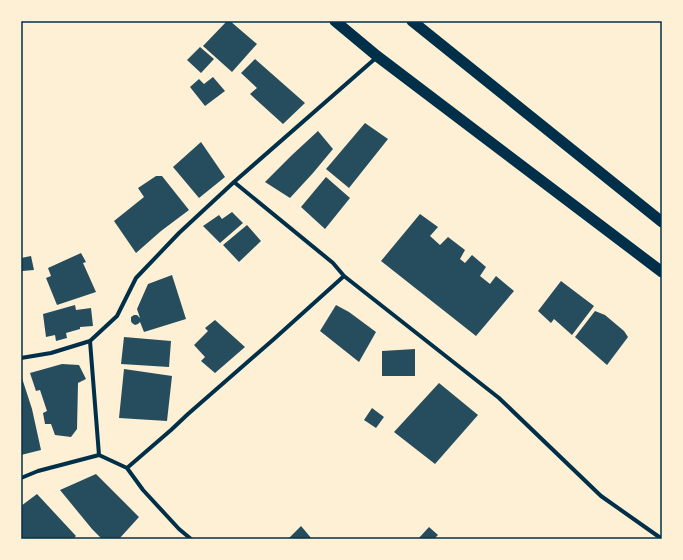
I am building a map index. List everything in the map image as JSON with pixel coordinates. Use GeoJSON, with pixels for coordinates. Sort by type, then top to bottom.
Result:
{"type":"FeatureCollection","features":[{"type":"Feature","properties":{"kind":"highway"},"geometry":{"type":"LineString","coordinates":[[335,21],[377,56],[662,272]]}},
{"type":"Feature","properties":{"kind":"highway"},"geometry":{"type":"LineString","coordinates":[[412,21],[662,222]]}},
{"type":"Feature","properties":{"kind":"street"},"geometry":{"type":"LineString","coordinates":[[21,358],[51,353],[90,342],[117,316],[136,278],[179,233],[234,182],[377,56]]}},
{"type":"Feature","properties":{"kind":"street"},"geometry":{"type":"LineString","coordinates":[[234,182],[332,263],[344,276],[499,398],[601,496],[662,539]]}},
{"type":"Feature","properties":{"kind":"street"},"geometry":{"type":"LineString","coordinates":[[127,468],[344,276]]}},
{"type":"Feature","properties":{"kind":"street"},"geometry":{"type":"LineString","coordinates":[[90,342],[99,456]]}},
{"type":"Feature","properties":{"kind":"street"},"geometry":{"type":"LineString","coordinates":[[21,478],[99,456],[127,468],[143,490],[179,529],[191,539]]}},
{"type":"Feature","properties":{"kind":"building"},"geometry":{"type":"Polygon","coordinates":[[[227,21],[230,21],[257,44],[232,72],[203,46],[227,21]]]}},
{"type":"Feature","properties":{"kind":"building"},"geometry":{"type":"Polygon","coordinates":[[[200,47],[214,59],[201,73],[187,60],[200,47]]]}},
{"type":"Feature","properties":{"kind":"building"},"geometry":{"type":"Polygon","coordinates":[[[255,59],[305,103],[283,124],[250,94],[257,88],[241,73],[255,59]]]}},
{"type":"Feature","properties":{"kind":"building"},"geometry":{"type":"Polygon","coordinates":[[[213,77],[225,91],[205,106],[190,87],[199,79],[204,84],[213,77]]]}},
{"type":"Feature","properties":{"kind":"building"},"geometry":{"type":"Polygon","coordinates":[[[365,123],[388,139],[349,188],[326,169],[365,123]]]}},
{"type":"Feature","properties":{"kind":"building"},"geometry":{"type":"Polygon","coordinates":[[[318,131],[333,149],[290,198],[265,182],[292,155],[318,131]]]}},
{"type":"Feature","properties":{"kind":"building"},"geometry":{"type":"Polygon","coordinates":[[[201,142],[225,177],[199,198],[173,167],[201,142]]]}},
{"type":"Feature","properties":{"kind":"building"},"geometry":{"type":"Polygon","coordinates":[[[156,176],[162,176],[189,210],[161,231],[136,253],[114,221],[144,197],[138,188],[156,176]]]}},
{"type":"Feature","properties":{"kind":"building"},"geometry":{"type":"Polygon","coordinates":[[[326,177],[350,198],[325,229],[301,207],[326,177]]]}},
{"type":"Feature","properties":{"kind":"building"},"geometry":{"type":"Polygon","coordinates":[[[232,212],[243,223],[220,243],[203,226],[219,215],[222,219],[232,212]]]}},
{"type":"Feature","properties":{"kind":"building"},"geometry":{"type":"Polygon","coordinates":[[[420,214],[438,227],[430,236],[440,245],[448,237],[465,250],[460,259],[465,263],[472,255],[486,267],[480,276],[490,284],[496,276],[514,291],[476,336],[381,261],[420,214]]]}},
{"type":"Feature","properties":{"kind":"building"},"geometry":{"type":"Polygon","coordinates":[[[247,225],[261,241],[239,262],[223,245],[247,225]]]}},
{"type":"Feature","properties":{"kind":"building"},"geometry":{"type":"Polygon","coordinates":[[[81,253],[86,262],[83,263],[96,292],[57,305],[46,278],[51,276],[48,268],[81,253]]]}},
{"type":"Feature","properties":{"kind":"building"},"geometry":{"type":"Polygon","coordinates":[[[31,256],[34,270],[22,271],[21,258],[31,256]]]}},
{"type":"Feature","properties":{"kind":"building"},"geometry":{"type":"Polygon","coordinates":[[[172,275],[186,319],[144,332],[140,322],[135,325],[131,321],[131,317],[137,315],[140,318],[137,309],[148,284],[172,275]]]}},
{"type":"Feature","properties":{"kind":"building"},"geometry":{"type":"Polygon","coordinates":[[[561,281],[594,306],[572,335],[554,319],[551,323],[538,311],[561,281]]]}},
{"type":"Feature","properties":{"kind":"building"},"geometry":{"type":"Polygon","coordinates":[[[75,305],[76,310],[91,308],[93,326],[80,327],[80,329],[66,333],[67,338],[56,341],[55,335],[46,337],[43,314],[75,305]]]}},
{"type":"Feature","properties":{"kind":"building"},"geometry":{"type":"Polygon","coordinates":[[[336,305],[349,312],[376,332],[359,362],[320,331],[336,305]]]}},
{"type":"Feature","properties":{"kind":"building"},"geometry":{"type":"Polygon","coordinates":[[[595,311],[605,315],[624,331],[628,337],[607,365],[575,337],[595,311]]]}},
{"type":"Feature","properties":{"kind":"building"},"geometry":{"type":"Polygon","coordinates":[[[215,320],[245,347],[215,373],[201,361],[205,357],[194,345],[208,331],[205,328],[215,320]]]}},
{"type":"Feature","properties":{"kind":"building"},"geometry":{"type":"Polygon","coordinates":[[[124,337],[171,341],[169,367],[121,364],[124,337]]]}},
{"type":"Feature","properties":{"kind":"building"},"geometry":{"type":"Polygon","coordinates":[[[415,349],[415,376],[382,376],[382,351],[415,349]]]}},
{"type":"Feature","properties":{"kind":"building"},"geometry":{"type":"Polygon","coordinates":[[[62,364],[79,365],[86,379],[78,383],[77,429],[71,437],[55,435],[51,424],[45,424],[43,413],[47,411],[40,390],[36,391],[30,373],[62,364]]]}},
{"type":"Feature","properties":{"kind":"building"},"geometry":{"type":"Polygon","coordinates":[[[124,369],[172,376],[167,421],[119,418],[124,369]]]}},
{"type":"Feature","properties":{"kind":"building"},"geometry":{"type":"Polygon","coordinates":[[[21,375],[32,409],[41,450],[21,455],[21,375]]]}},
{"type":"Feature","properties":{"kind":"building"},"geometry":{"type":"Polygon","coordinates":[[[439,383],[478,415],[435,464],[394,432],[439,383]]]}},
{"type":"Feature","properties":{"kind":"building"},"geometry":{"type":"Polygon","coordinates":[[[372,408],[384,417],[376,428],[364,420],[372,408]]]}},
{"type":"Feature","properties":{"kind":"building"},"geometry":{"type":"Polygon","coordinates":[[[96,474],[139,517],[119,539],[102,539],[60,490],[96,474]]]}},
{"type":"Feature","properties":{"kind":"building"},"geometry":{"type":"Polygon","coordinates":[[[37,494],[76,536],[73,539],[21,539],[21,506],[37,494]]]}},
{"type":"Feature","properties":{"kind":"building"},"geometry":{"type":"Polygon","coordinates":[[[301,526],[312,539],[288,539],[301,526]]]}},
{"type":"Feature","properties":{"kind":"building"},"geometry":{"type":"Polygon","coordinates":[[[429,527],[438,535],[434,539],[418,539],[429,527]]]}}]}
